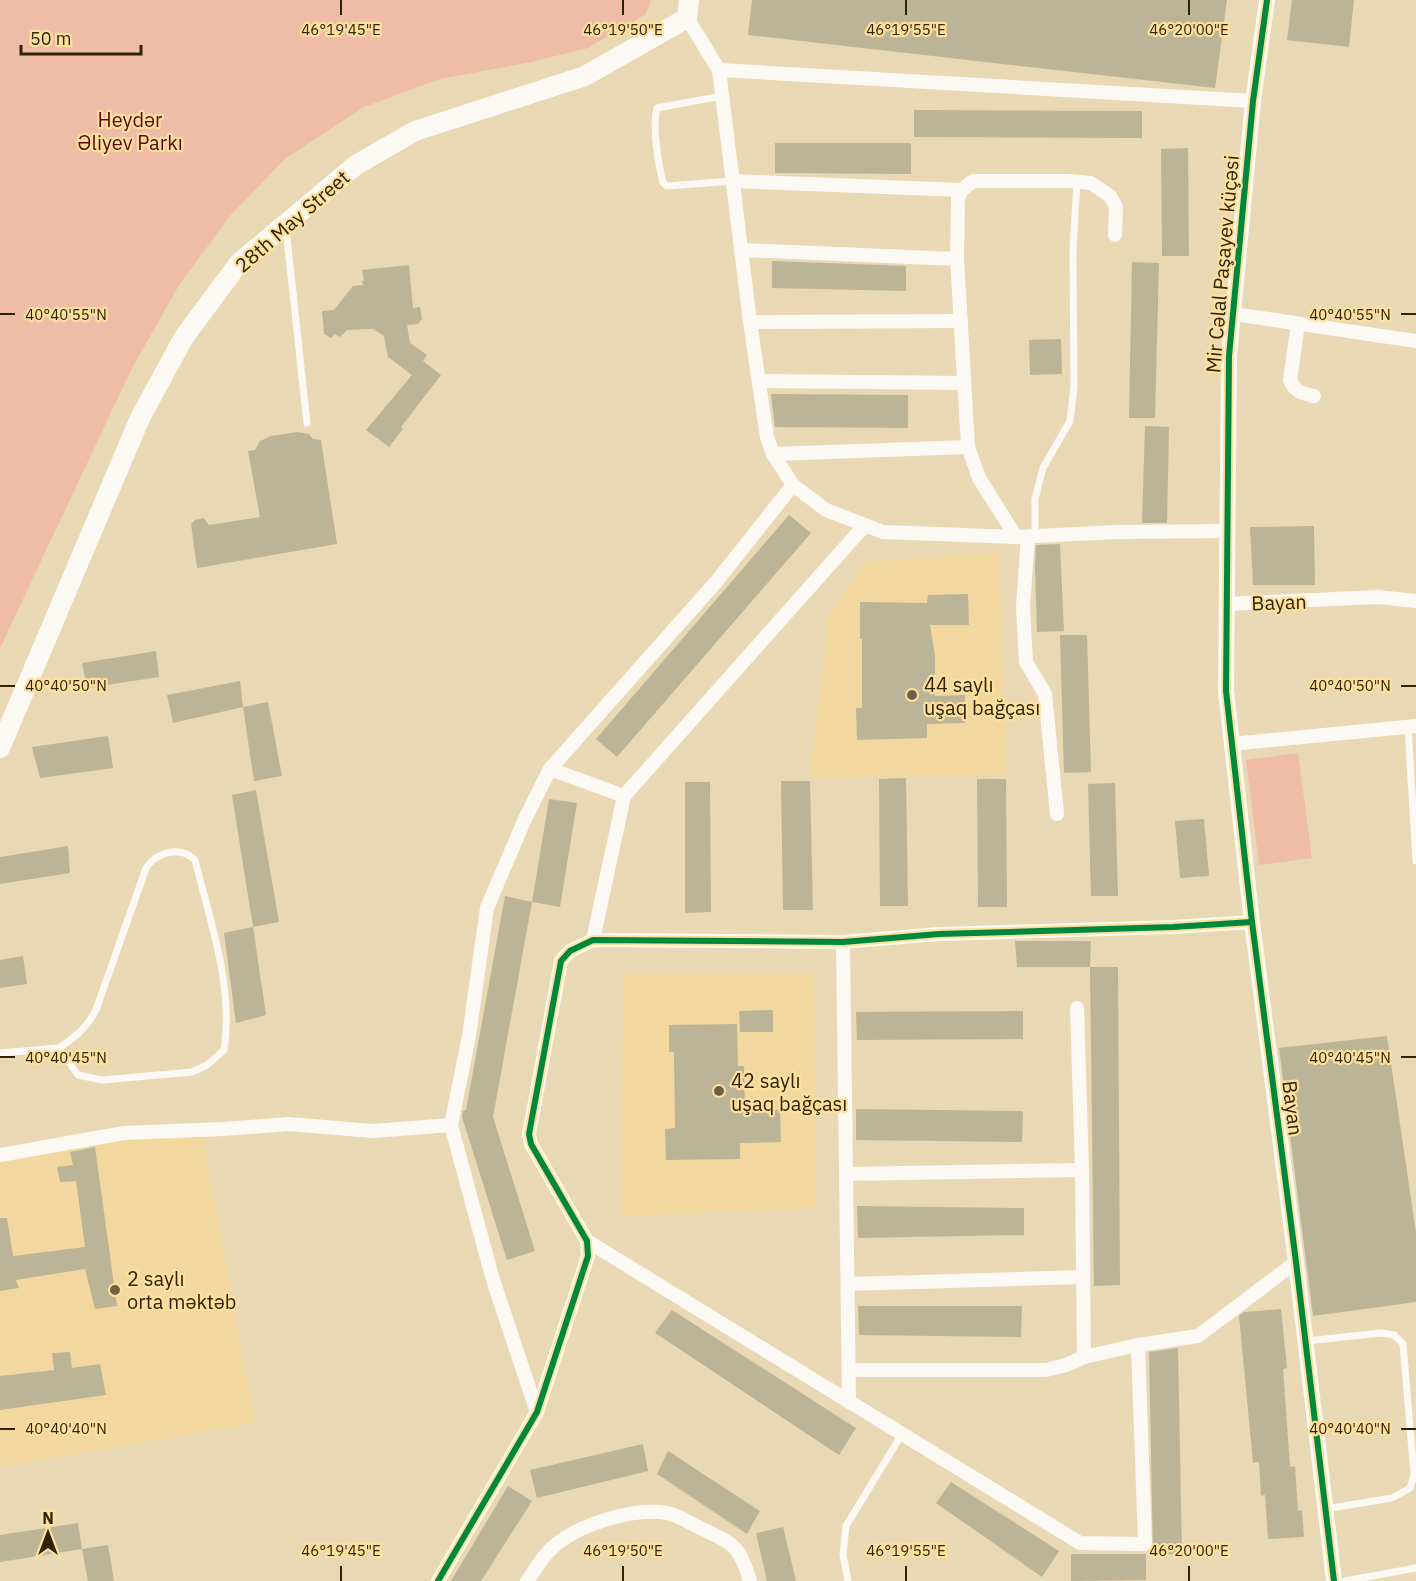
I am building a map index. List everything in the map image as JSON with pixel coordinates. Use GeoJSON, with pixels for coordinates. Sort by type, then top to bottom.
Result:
{"type":"FeatureCollection","features":[{"type":"Feature","properties":{"kind":"main road","name":"28th May Street"},"geometry":{"type":"LineString","coordinates":[[0,748],[140,418],[184,337],[239,262],[356,165],[415,131],[585,76],[688,9]]}},
{"type":"Feature","properties":{"kind":"street","name":"Mir Cəlal Paşayev küçəsi"},"geometry":{"type":"LineString","coordinates":[[1226,604],[1229,356],[1253,101],[1266,0]]}},
{"type":"Feature","properties":{"kind":"street"},"geometry":{"type":"LineString","coordinates":[[688,9],[719,70],[750,322],[767,437],[773,454],[792,485],[826,510],[883,532],[1026,537],[1117,532],[1227,531]]}},
{"type":"Feature","properties":{"kind":"street"},"geometry":{"type":"LineString","coordinates":[[719,70],[1253,101]]}},
{"type":"Feature","properties":{"kind":"street"},"geometry":{"type":"LineString","coordinates":[[733,181],[962,190]]}},
{"type":"Feature","properties":{"kind":"street"},"geometry":{"type":"LineString","coordinates":[[1057,814],[1046,694],[1026,662],[1023,606],[1026,537],[979,478],[968,447],[957,259],[958,198],[962,190],[973,181],[1091,183],[1110,196],[1116,207],[1115,235]]}},
{"type":"Feature","properties":{"kind":"street"},"geometry":{"type":"LineString","coordinates":[[742,250],[957,259]]}},
{"type":"Feature","properties":{"kind":"street"},"geometry":{"type":"LineString","coordinates":[[1234,314],[1416,342]]}},
{"type":"Feature","properties":{"kind":"street"},"geometry":{"type":"LineString","coordinates":[[750,322],[961,321]]}},
{"type":"Feature","properties":{"kind":"street"},"geometry":{"type":"LineString","coordinates":[[1298,324],[1290,380],[1293,388],[1314,396]]}},
{"type":"Feature","properties":{"kind":"street"},"geometry":{"type":"LineString","coordinates":[[759,381],[964,383]]}},
{"type":"Feature","properties":{"kind":"street"},"geometry":{"type":"LineString","coordinates":[[773,454],[968,447]]}},
{"type":"Feature","properties":{"kind":"street"},"geometry":{"type":"LineString","coordinates":[[537,1412],[493,1280],[451,1125],[469,1036],[488,908],[524,821],[550,769],[716,582],[792,485]]}},
{"type":"Feature","properties":{"kind":"street"},"geometry":{"type":"LineString","coordinates":[[593,940],[624,796],[865,525]]}},
{"type":"Feature","properties":{"kind":"street","name":"Bayan"},"geometry":{"type":"LineString","coordinates":[[1334,1581],[1252,922],[1226,691],[1226,604],[1378,597],[1416,601]]}},
{"type":"Feature","properties":{"kind":"street"},"geometry":{"type":"LineString","coordinates":[[1232,744],[1412,727]]}},
{"type":"Feature","properties":{"kind":"street"},"geometry":{"type":"LineString","coordinates":[[550,769],[624,796]]}},
{"type":"Feature","properties":{"kind":"street"},"geometry":{"type":"LineString","coordinates":[[438,1581],[537,1412],[588,1256],[587,1241],[531,1144],[529,1134],[529,1124],[561,961],[570,951],[593,940],[843,942],[939,934],[1162,928],[1252,922]]}},
{"type":"Feature","properties":{"kind":"street"},"geometry":{"type":"LineString","coordinates":[[843,942],[849,1402]]}},
{"type":"Feature","properties":{"kind":"street"},"geometry":{"type":"LineString","coordinates":[[1077,1008],[1084,1357]]}},
{"type":"Feature","properties":{"kind":"street"},"geometry":{"type":"LineString","coordinates":[[0,1155],[124,1133],[289,1124],[373,1131],[451,1125]]}},
{"type":"Feature","properties":{"kind":"street"},"geometry":{"type":"LineString","coordinates":[[846,1173],[1082,1170]]}},
{"type":"Feature","properties":{"kind":"street"},"geometry":{"type":"LineString","coordinates":[[587,1241],[1080,1543],[1145,1544],[1138,1345]]}},
{"type":"Feature","properties":{"kind":"street"},"geometry":{"type":"LineString","coordinates":[[849,1370],[1046,1370],[1084,1357],[1138,1345],[1198,1336],[1296,1262]]}},
{"type":"Feature","properties":{"kind":"street"},"geometry":{"type":"LineString","coordinates":[[848,1284],[1083,1277]]}},
{"type":"Feature","properties":{"kind":"street"},"geometry":{"type":"LineString","coordinates":[[527,1581],[551,1549],[566,1537],[605,1519],[651,1511],[669,1513],[722,1538],[735,1547],[744,1560],[750,1581]]}},
{"type":"Feature","properties":{"kind":"lane"},"geometry":{"type":"LineString","coordinates":[[722,96],[657,108],[656,129],[660,166],[663,183],[667,186],[733,181]]}},
{"type":"Feature","properties":{"kind":"lane"},"geometry":{"type":"LineString","coordinates":[[1026,537],[1043,468],[1070,421],[1074,387],[1073,250],[1077,181]]}},
{"type":"Feature","properties":{"kind":"lane"},"geometry":{"type":"LineString","coordinates":[[286,223],[307,423]]}},
{"type":"Feature","properties":{"kind":"lane"},"geometry":{"type":"LineString","coordinates":[[1412,727],[1416,861]]}},
{"type":"Feature","properties":{"kind":"lane"},"geometry":{"type":"LineString","coordinates":[[0,1053],[59,1048],[89,1024],[146,868],[153,858],[162,853],[190,854],[195,860],[216,946],[227,1012],[224,1050],[207,1065],[192,1072],[102,1080],[78,1075],[59,1048]]}},
{"type":"Feature","properties":{"kind":"lane"},"geometry":{"type":"LineString","coordinates":[[1305,1341],[1381,1333],[1394,1335],[1403,1344],[1414,1475],[1410,1488],[1392,1498],[1325,1509]]}},
{"type":"Feature","properties":{"kind":"lane"},"geometry":{"type":"LineString","coordinates":[[848,1581],[843,1555],[846,1526],[903,1434]]}},
{"type":"Feature","properties":{"kind":"lane"},"geometry":{"type":"LineString","coordinates":[[1345,1581],[1416,1568]]}},
{"type":"Feature","properties":{"kind":"shaded area","name":"44 saylı uşaq bağçası"},"geometry":{"type":"Polygon","coordinates":[[[999,552],[1006,776],[810,777],[829,615],[866,562],[999,552]]]}},
{"type":"Feature","properties":{"kind":"shaded area","name":"42 saylı uşaq bağçası"},"geometry":{"type":"Polygon","coordinates":[[[623,974],[814,974],[816,1208],[621,1216],[623,974]]]}},
{"type":"Feature","properties":{"kind":"shaded area","name":"2 saylı orta məktəb"},"geometry":{"type":"Polygon","coordinates":[[[202,1132],[255,1423],[0,1467],[0,1158],[67,1146],[202,1132]]]}},
{"type":"Feature","properties":{"kind":"green space","name":"Heydər Əliyev Parkı"},"geometry":{"type":"Polygon","coordinates":[[[0,0],[651,0],[646,14],[588,48],[531,62],[440,79],[364,107],[286,158],[228,218],[178,287],[132,368],[0,648],[0,0]]]}},
{"type":"Feature","properties":{"kind":"green space"},"geometry":{"type":"Polygon","coordinates":[[[1298,753],[1312,858],[1259,865],[1246,760],[1298,753]]]}},
{"type":"Feature","properties":{"kind":"building"},"geometry":{"type":"Polygon","coordinates":[[[752,0],[1227,0],[1215,88],[748,35],[752,0]]]}},
{"type":"Feature","properties":{"kind":"building"},"geometry":{"type":"Polygon","coordinates":[[[1292,0],[1354,0],[1349,47],[1287,40],[1292,0]]]}},
{"type":"Feature","properties":{"kind":"building"},"geometry":{"type":"Polygon","coordinates":[[[914,110],[1142,111],[1142,138],[914,137],[914,110]]]}},
{"type":"Feature","properties":{"kind":"building"},"geometry":{"type":"Polygon","coordinates":[[[775,143],[911,143],[911,174],[775,173],[775,143]]]}},
{"type":"Feature","properties":{"kind":"building"},"geometry":{"type":"Polygon","coordinates":[[[1188,148],[1189,256],[1162,256],[1161,149],[1188,148]]]}},
{"type":"Feature","properties":{"kind":"building"},"geometry":{"type":"Polygon","coordinates":[[[772,261],[906,266],[906,291],[772,288],[772,261]]]}},
{"type":"Feature","properties":{"kind":"building"},"geometry":{"type":"Polygon","coordinates":[[[1132,262],[1159,263],[1155,418],[1129,418],[1132,262]]]}},
{"type":"Feature","properties":{"kind":"building"},"geometry":{"type":"Polygon","coordinates":[[[409,265],[413,308],[420,307],[422,319],[418,324],[407,325],[410,343],[427,355],[423,361],[441,375],[401,427],[403,429],[389,447],[366,430],[412,375],[388,357],[384,336],[373,329],[347,330],[340,337],[335,334],[331,338],[324,334],[322,311],[334,310],[353,286],[363,285],[362,270],[409,265]]]}},
{"type":"Feature","properties":{"kind":"building"},"geometry":{"type":"Polygon","coordinates":[[[1061,339],[1062,374],[1030,375],[1029,340],[1061,339]]]}},
{"type":"Feature","properties":{"kind":"building"},"geometry":{"type":"Polygon","coordinates":[[[771,394],[908,395],[908,428],[775,427],[771,394]]]}},
{"type":"Feature","properties":{"kind":"building"},"geometry":{"type":"Polygon","coordinates":[[[1145,426],[1169,427],[1167,523],[1142,523],[1145,426]]]}},
{"type":"Feature","properties":{"kind":"building"},"geometry":{"type":"Polygon","coordinates":[[[298,432],[321,440],[337,544],[197,568],[191,524],[195,520],[204,518],[209,525],[260,517],[248,451],[255,450],[260,441],[271,436],[298,432]]]}},
{"type":"Feature","properties":{"kind":"building"},"geometry":{"type":"Polygon","coordinates":[[[789,515],[811,533],[617,757],[596,739],[789,515]]]}},
{"type":"Feature","properties":{"kind":"building"},"geometry":{"type":"Polygon","coordinates":[[[1314,526],[1315,585],[1253,585],[1250,527],[1314,526]]]}},
{"type":"Feature","properties":{"kind":"building"},"geometry":{"type":"Polygon","coordinates":[[[1060,544],[1064,631],[1037,632],[1036,545],[1060,544]]]}},
{"type":"Feature","properties":{"kind":"building"},"geometry":{"type":"Polygon","coordinates":[[[968,594],[969,625],[930,625],[935,655],[935,696],[965,695],[965,723],[927,724],[927,738],[857,740],[856,708],[862,708],[860,602],[927,603],[928,595],[968,594]]]}},
{"type":"Feature","properties":{"kind":"building"},"geometry":{"type":"Polygon","coordinates":[[[1060,635],[1087,635],[1091,772],[1064,773],[1060,635]]]}},
{"type":"Feature","properties":{"kind":"building"},"geometry":{"type":"Polygon","coordinates":[[[156,651],[159,677],[87,688],[82,663],[156,651]]]}},
{"type":"Feature","properties":{"kind":"building"},"geometry":{"type":"Polygon","coordinates":[[[240,681],[243,707],[173,723],[167,695],[240,681]]]}},
{"type":"Feature","properties":{"kind":"building"},"geometry":{"type":"Polygon","coordinates":[[[268,702],[282,776],[254,781],[243,707],[268,702]]]}},
{"type":"Feature","properties":{"kind":"building"},"geometry":{"type":"Polygon","coordinates":[[[108,736],[113,768],[40,778],[32,747],[108,736]]]}},
{"type":"Feature","properties":{"kind":"building"},"geometry":{"type":"Polygon","coordinates":[[[906,778],[908,906],[880,906],[879,779],[906,778]]]}},
{"type":"Feature","properties":{"kind":"building"},"geometry":{"type":"Polygon","coordinates":[[[977,779],[1006,779],[1007,907],[978,907],[977,779]]]}},
{"type":"Feature","properties":{"kind":"building"},"geometry":{"type":"Polygon","coordinates":[[[781,781],[810,781],[813,910],[783,910],[781,781]]]}},
{"type":"Feature","properties":{"kind":"building"},"geometry":{"type":"Polygon","coordinates":[[[685,782],[710,782],[711,912],[685,913],[685,782]]]}},
{"type":"Feature","properties":{"kind":"building"},"geometry":{"type":"Polygon","coordinates":[[[1115,783],[1118,896],[1091,896],[1088,784],[1115,783]]]}},
{"type":"Feature","properties":{"kind":"building"},"geometry":{"type":"Polygon","coordinates":[[[256,790],[279,922],[253,927],[232,795],[256,790]]]}},
{"type":"Feature","properties":{"kind":"building"},"geometry":{"type":"Polygon","coordinates":[[[549,799],[577,803],[560,907],[532,902],[549,799]]]}},
{"type":"Feature","properties":{"kind":"building"},"geometry":{"type":"Polygon","coordinates":[[[1204,819],[1209,876],[1180,878],[1175,821],[1204,819]]]}},
{"type":"Feature","properties":{"kind":"building"},"geometry":{"type":"Polygon","coordinates":[[[68,846],[70,873],[0,884],[0,857],[68,846]]]}},
{"type":"Feature","properties":{"kind":"building"},"geometry":{"type":"Polygon","coordinates":[[[505,896],[532,902],[493,1117],[535,1251],[507,1260],[462,1117],[463,1111],[466,1110],[505,896]]]}},
{"type":"Feature","properties":{"kind":"building"},"geometry":{"type":"Polygon","coordinates":[[[253,927],[266,1015],[236,1023],[224,933],[253,927]]]}},
{"type":"Feature","properties":{"kind":"building"},"geometry":{"type":"Polygon","coordinates":[[[1015,941],[1091,941],[1090,967],[1017,967],[1015,941]]]}},
{"type":"Feature","properties":{"kind":"building"},"geometry":{"type":"Polygon","coordinates":[[[23,956],[27,984],[0,988],[0,960],[23,956]]]}},
{"type":"Feature","properties":{"kind":"building"},"geometry":{"type":"Polygon","coordinates":[[[1090,967],[1118,967],[1120,1285],[1094,1286],[1090,967]]]}},
{"type":"Feature","properties":{"kind":"building"},"geometry":{"type":"Polygon","coordinates":[[[773,1010],[773,1032],[740,1032],[739,1011],[773,1010]]]}},
{"type":"Feature","properties":{"kind":"building"},"geometry":{"type":"Polygon","coordinates":[[[1023,1011],[1023,1039],[857,1040],[856,1012],[1023,1011]]]}},
{"type":"Feature","properties":{"kind":"building"},"geometry":{"type":"Polygon","coordinates":[[[737,1024],[738,1066],[744,1066],[745,1110],[780,1110],[781,1142],[740,1143],[740,1159],[666,1160],[665,1129],[675,1128],[674,1052],[669,1052],[669,1025],[737,1024]]]}},
{"type":"Feature","properties":{"kind":"building"},"geometry":{"type":"Polygon","coordinates":[[[1387,1036],[1416,1233],[1416,1302],[1313,1316],[1279,1048],[1387,1036]]]}},
{"type":"Feature","properties":{"kind":"building"},"geometry":{"type":"Polygon","coordinates":[[[856,1109],[1023,1111],[1022,1142],[856,1140],[856,1109]]]}},
{"type":"Feature","properties":{"kind":"building"},"geometry":{"type":"Polygon","coordinates":[[[95,1147],[117,1306],[95,1309],[85,1269],[16,1280],[19,1288],[0,1291],[0,1218],[7,1218],[13,1256],[85,1247],[76,1181],[60,1182],[57,1167],[73,1165],[70,1152],[95,1147]]]}},
{"type":"Feature","properties":{"kind":"building"},"geometry":{"type":"Polygon","coordinates":[[[857,1206],[1024,1208],[1024,1235],[858,1238],[857,1206]]]}},
{"type":"Feature","properties":{"kind":"building"},"geometry":{"type":"Polygon","coordinates":[[[858,1306],[1022,1306],[1021,1337],[859,1335],[858,1306]]]}},
{"type":"Feature","properties":{"kind":"building"},"geometry":{"type":"Polygon","coordinates":[[[1281,1309],[1287,1368],[1283,1369],[1290,1467],[1295,1466],[1298,1511],[1302,1510],[1304,1537],[1268,1539],[1265,1495],[1261,1496],[1259,1462],[1253,1463],[1239,1316],[1244,1312],[1281,1309]]]}},
{"type":"Feature","properties":{"kind":"building"},"geometry":{"type":"Polygon","coordinates":[[[672,1310],[856,1428],[839,1455],[655,1333],[672,1310]]]}},
{"type":"Feature","properties":{"kind":"building"},"geometry":{"type":"Polygon","coordinates":[[[1178,1348],[1182,1554],[1153,1555],[1149,1352],[1178,1348]]]}},
{"type":"Feature","properties":{"kind":"building"},"geometry":{"type":"Polygon","coordinates":[[[70,1352],[72,1368],[100,1364],[106,1395],[0,1410],[0,1376],[54,1370],[52,1353],[70,1352]]]}},
{"type":"Feature","properties":{"kind":"building"},"geometry":{"type":"Polygon","coordinates":[[[643,1444],[648,1471],[537,1498],[530,1470],[643,1444]]]}},
{"type":"Feature","properties":{"kind":"building"},"geometry":{"type":"Polygon","coordinates":[[[668,1451],[760,1511],[747,1534],[657,1474],[668,1451]]]}},
{"type":"Feature","properties":{"kind":"building"},"geometry":{"type":"Polygon","coordinates":[[[951,1482],[1059,1551],[1042,1577],[936,1503],[951,1482]]]}},
{"type":"Feature","properties":{"kind":"building"},"geometry":{"type":"Polygon","coordinates":[[[508,1486],[532,1501],[481,1581],[451,1581],[508,1486]]]}},
{"type":"Feature","properties":{"kind":"building"},"geometry":{"type":"Polygon","coordinates":[[[78,1523],[82,1549],[0,1562],[0,1535],[78,1523]]]}},
{"type":"Feature","properties":{"kind":"building"},"geometry":{"type":"Polygon","coordinates":[[[783,1527],[796,1581],[767,1581],[756,1533],[783,1527]]]}},
{"type":"Feature","properties":{"kind":"building"},"geometry":{"type":"Polygon","coordinates":[[[108,1545],[114,1581],[88,1581],[82,1549],[108,1545]]]}},
{"type":"Feature","properties":{"kind":"building"},"geometry":{"type":"Polygon","coordinates":[[[1071,1554],[1146,1554],[1146,1580],[1071,1581],[1071,1554]]]}},
{"type":"Feature","properties":{"kind":"cycle path"},"geometry":{"type":"LineString","coordinates":[[1267,0],[1253,101],[1229,356],[1226,691],[1252,922],[1334,1581]]}},
{"type":"Feature","properties":{"kind":"cycle path"},"geometry":{"type":"LineString","coordinates":[[438,1581],[537,1412],[588,1256],[587,1241],[531,1144],[529,1134],[561,961],[570,951],[593,940],[843,942],[939,934],[1173,927],[1252,922]]}},
{"type":"Feature","properties":{"kind":"place","name":"44 saylı uşaq bağçası"},"geometry":{"type":"Point","coordinates":[912,695]}},
{"type":"Feature","properties":{"kind":"place","name":"42 saylı uşaq bağçası"},"geometry":{"type":"Point","coordinates":[719,1091]}},
{"type":"Feature","properties":{"kind":"place","name":"2 saylı orta məktəb"},"geometry":{"type":"Point","coordinates":[115,1290]}}]}
